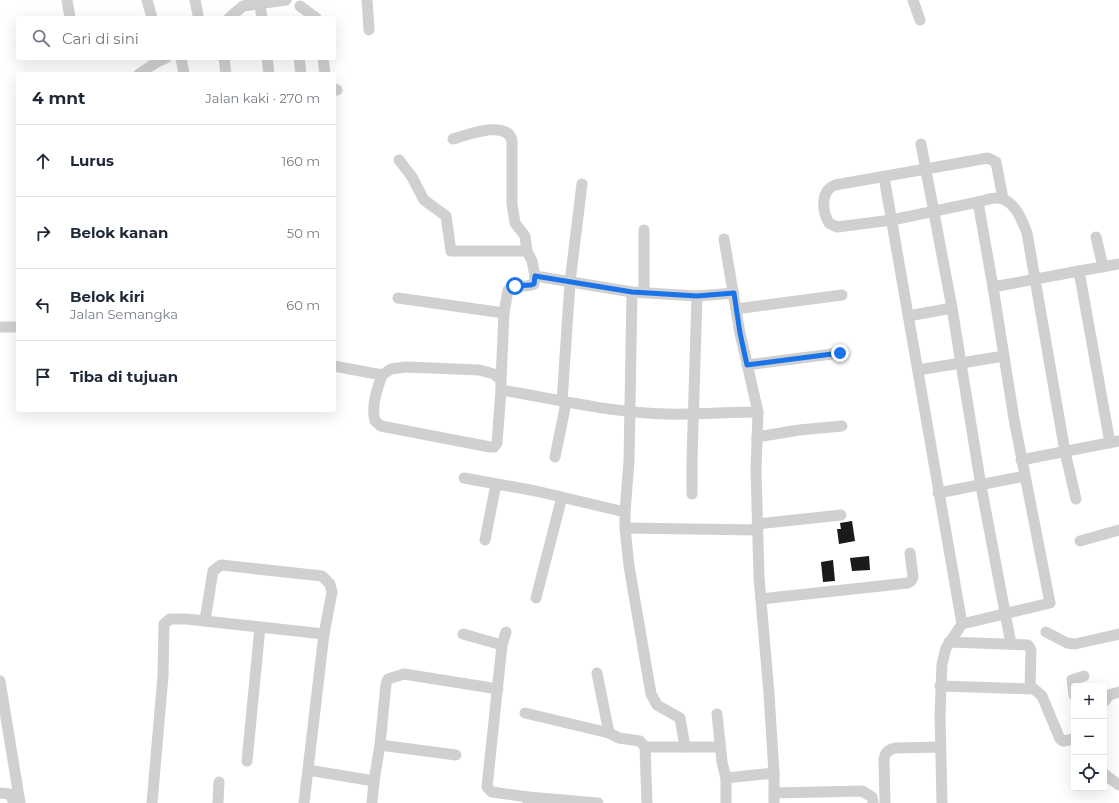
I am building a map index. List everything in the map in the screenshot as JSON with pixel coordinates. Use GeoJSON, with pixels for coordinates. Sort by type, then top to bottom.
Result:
{"type":"FeatureCollection","features":[{"type":"Feature","properties":{"kind":"street"},"geometry":{"type":"LineString","coordinates":[[67,0],[70,16]]}},
{"type":"Feature","properties":{"kind":"street"},"geometry":{"type":"LineString","coordinates":[[147,0],[151,16]]}},
{"type":"Feature","properties":{"kind":"street"},"geometry":{"type":"LineString","coordinates":[[195,0],[198,15]]}},
{"type":"Feature","properties":{"kind":"street"},"geometry":{"type":"LineString","coordinates":[[231,16],[241,3],[260,4],[286,0]]}},
{"type":"Feature","properties":{"kind":"street"},"geometry":{"type":"LineString","coordinates":[[367,0],[369,30]]}},
{"type":"Feature","properties":{"kind":"street"},"geometry":{"type":"LineString","coordinates":[[913,0],[920,20]]}},
{"type":"Feature","properties":{"kind":"street"},"geometry":{"type":"LineString","coordinates":[[300,3],[301,16]]}},
{"type":"Feature","properties":{"kind":"street"},"geometry":{"type":"LineString","coordinates":[[300,3],[314,16]]}},
{"type":"Feature","properties":{"kind":"street"},"geometry":{"type":"LineString","coordinates":[[260,4],[262,16]]}},
{"type":"Feature","properties":{"kind":"street"},"geometry":{"type":"LineString","coordinates":[[142,72],[160,60]]}},
{"type":"Feature","properties":{"kind":"street"},"geometry":{"type":"LineString","coordinates":[[181,60],[184,72]]}},
{"type":"Feature","properties":{"kind":"street"},"geometry":{"type":"LineString","coordinates":[[224,60],[226,72]]}},
{"type":"Feature","properties":{"kind":"street"},"geometry":{"type":"LineString","coordinates":[[267,60],[269,72]]}},
{"type":"Feature","properties":{"kind":"street"},"geometry":{"type":"LineString","coordinates":[[300,60],[301,72]]}},
{"type":"Feature","properties":{"kind":"street"},"geometry":{"type":"LineString","coordinates":[[323,60],[325,72]]}},
{"type":"Feature","properties":{"kind":"street"},"geometry":{"type":"LineString","coordinates":[[382,374],[374,399],[373,413],[375,421],[381,426],[490,447],[494,447],[497,443],[504,313],[508,290],[515,286],[534,284],[535,276],[532,261],[527,251],[525,236],[515,223],[512,141],[510,135],[501,130],[474,132],[453,140]]}},
{"type":"Feature","properties":{"kind":"street"},"geometry":{"type":"LineString","coordinates":[[921,144],[952,308],[981,486],[1011,644]]}},
{"type":"Feature","properties":{"kind":"street"},"geometry":{"type":"LineString","coordinates":[[1003,199],[996,162],[993,159],[988,158],[829,187],[824,196],[824,210],[829,223],[837,227],[892,220],[996,198],[1003,199],[1012,206],[1021,217],[1027,233],[1065,452],[1076,499]]}},
{"type":"Feature","properties":{"kind":"street"},"geometry":{"type":"LineString","coordinates":[[399,160],[412,177],[424,200],[446,216],[451,251],[527,251]]}},
{"type":"Feature","properties":{"kind":"street"},"geometry":{"type":"LineString","coordinates":[[884,177],[962,624]]}},
{"type":"Feature","properties":{"kind":"street"},"geometry":{"type":"LineString","coordinates":[[555,457],[564,402],[570,282],[582,184]]}},
{"type":"Feature","properties":{"kind":"street"},"geometry":{"type":"LineString","coordinates":[[942,803],[940,686],[943,657],[949,642],[962,624],[1006,613],[1026,610],[1050,603],[1021,460],[978,202]]}},
{"type":"Feature","properties":{"kind":"street"},"geometry":{"type":"LineString","coordinates":[[644,230],[644,292]]}},
{"type":"Feature","properties":{"kind":"street"},"geometry":{"type":"LineString","coordinates":[[1096,237],[1103,267]]}},
{"type":"Feature","properties":{"kind":"street"},"geometry":{"type":"LineString","coordinates":[[724,239],[747,365],[758,412],[758,577],[761,599],[774,773],[774,798],[862,791],[872,797],[873,803]]}},
{"type":"Feature","properties":{"kind":"street"},"geometry":{"type":"LineString","coordinates":[[993,287],[1119,264]]}},
{"type":"Feature","properties":{"kind":"street"},"geometry":{"type":"LineString","coordinates":[[1021,460],[1115,442],[1079,271]]}},
{"type":"Feature","properties":{"kind":"street"},"geometry":{"type":"LineString","coordinates":[[535,276],[632,292],[697,296],[734,293]]}},
{"type":"Feature","properties":{"kind":"street"},"geometry":{"type":"LineString","coordinates":[[632,292],[629,461],[625,512],[629,566],[651,694],[657,705],[680,718],[685,747]]}},
{"type":"Feature","properties":{"kind":"street"},"geometry":{"type":"LineString","coordinates":[[692,494],[697,296]]}},
{"type":"Feature","properties":{"kind":"street"},"geometry":{"type":"LineString","coordinates":[[736,309],[842,296]]}},
{"type":"Feature","properties":{"kind":"street"},"geometry":{"type":"LineString","coordinates":[[398,298],[504,313]]}},
{"type":"Feature","properties":{"kind":"street"},"geometry":{"type":"LineString","coordinates":[[908,316],[952,308]]}},
{"type":"Feature","properties":{"kind":"street"},"geometry":{"type":"LineString","coordinates":[[0,327],[16,327]]}},
{"type":"Feature","properties":{"kind":"street"},"geometry":{"type":"LineString","coordinates":[[747,365],[840,353]]}},
{"type":"Feature","properties":{"kind":"street"},"geometry":{"type":"LineString","coordinates":[[918,370],[1004,356]]}},
{"type":"Feature","properties":{"kind":"street"},"geometry":{"type":"LineString","coordinates":[[336,366],[382,374],[391,369],[406,367],[479,370],[494,374],[501,385],[564,402],[629,411],[667,414],[758,412]]}},
{"type":"Feature","properties":{"kind":"street"},"geometry":{"type":"LineString","coordinates":[[757,437],[799,430],[842,426]]}},
{"type":"Feature","properties":{"kind":"street"},"geometry":{"type":"LineString","coordinates":[[938,493],[981,486],[1025,476]]}},
{"type":"Feature","properties":{"kind":"street"},"geometry":{"type":"LineString","coordinates":[[464,478],[625,512]]}},
{"type":"Feature","properties":{"kind":"street"},"geometry":{"type":"LineString","coordinates":[[485,540],[496,484]]}},
{"type":"Feature","properties":{"kind":"street"},"geometry":{"type":"LineString","coordinates":[[536,598],[562,498]]}},
{"type":"Feature","properties":{"kind":"street"},"geometry":{"type":"LineString","coordinates":[[626,528],[757,527],[841,515]]}},
{"type":"Feature","properties":{"kind":"street"},"geometry":{"type":"LineString","coordinates":[[1080,541],[1119,530]]}},
{"type":"Feature","properties":{"kind":"street"},"geometry":{"type":"LineString","coordinates":[[761,599],[908,583],[913,577],[910,553]]}},
{"type":"Feature","properties":{"kind":"street"},"geometry":{"type":"LineString","coordinates":[[205,620],[213,571],[221,565],[322,576],[330,584],[332,592],[324,634],[304,803]]}},
{"type":"Feature","properties":{"kind":"street"},"geometry":{"type":"LineString","coordinates":[[152,803],[163,676],[164,624],[170,619],[205,620],[324,634]]}},
{"type":"Feature","properties":{"kind":"street"},"geometry":{"type":"LineString","coordinates":[[247,761],[260,627]]}},
{"type":"Feature","properties":{"kind":"street"},"geometry":{"type":"LineString","coordinates":[[506,632],[502,645],[486,787],[492,792],[528,800],[598,803]]}},
{"type":"Feature","properties":{"kind":"street"},"geometry":{"type":"LineString","coordinates":[[1046,632],[1067,643],[1075,644],[1119,634]]}},
{"type":"Feature","properties":{"kind":"street"},"geometry":{"type":"LineString","coordinates":[[463,634],[502,645]]}},
{"type":"Feature","properties":{"kind":"street"},"geometry":{"type":"LineString","coordinates":[[949,642],[1028,645],[1030,647],[1030,688]]}},
{"type":"Feature","properties":{"kind":"street"},"geometry":{"type":"LineString","coordinates":[[597,673],[609,733]]}},
{"type":"Feature","properties":{"kind":"street"},"geometry":{"type":"LineString","coordinates":[[372,803],[386,684],[392,676],[404,674],[498,689]]}},
{"type":"Feature","properties":{"kind":"street"},"geometry":{"type":"LineString","coordinates":[[1072,683],[1072,680],[1084,676]]}},
{"type":"Feature","properties":{"kind":"street"},"geometry":{"type":"LineString","coordinates":[[0,680],[20,803]]}},
{"type":"Feature","properties":{"kind":"street"},"geometry":{"type":"LineString","coordinates":[[940,686],[1030,688],[1042,696],[1060,739],[1063,741],[1071,740]]}},
{"type":"Feature","properties":{"kind":"street"},"geometry":{"type":"LineString","coordinates":[[1107,698],[1109,695],[1119,692]]}},
{"type":"Feature","properties":{"kind":"street"},"geometry":{"type":"LineString","coordinates":[[525,713],[609,733],[619,738],[640,741],[645,747],[647,803]]}},
{"type":"Feature","properties":{"kind":"street"},"geometry":{"type":"LineString","coordinates":[[717,714],[720,747],[726,778],[726,803]]}},
{"type":"Feature","properties":{"kind":"street"},"geometry":{"type":"LineString","coordinates":[[380,745],[456,755]]}},
{"type":"Feature","properties":{"kind":"street"},"geometry":{"type":"LineString","coordinates":[[886,803],[885,754],[889,750],[895,748],[940,746]]}},
{"type":"Feature","properties":{"kind":"street"},"geometry":{"type":"LineString","coordinates":[[645,747],[720,747]]}},
{"type":"Feature","properties":{"kind":"street"},"geometry":{"type":"LineString","coordinates":[[308,770],[374,781]]}},
{"type":"Feature","properties":{"kind":"street"},"geometry":{"type":"LineString","coordinates":[[726,778],[774,773]]}},
{"type":"Feature","properties":{"kind":"street"},"geometry":{"type":"LineString","coordinates":[[1107,776],[1119,785]]}},
{"type":"Feature","properties":{"kind":"street"},"geometry":{"type":"LineString","coordinates":[[218,803],[219,782]]}},
{"type":"Feature","properties":{"kind":"street"},"geometry":{"type":"LineString","coordinates":[[0,793],[10,794],[14,803]]}},
{"type":"Feature","properties":{"kind":"building"},"geometry":{"type":"Polygon","coordinates":[[[852,521],[855,541],[839,544],[837,529],[841,529],[840,523],[852,521]]]}},
{"type":"Feature","properties":{"kind":"building"},"geometry":{"type":"Polygon","coordinates":[[[869,556],[870,570],[852,571],[850,558],[869,556]]]}},
{"type":"Feature","properties":{"kind":"building"},"geometry":{"type":"Polygon","coordinates":[[[833,560],[835,581],[823,582],[821,562],[833,560]]]}},
{"type":"Feature","properties":{"kind":"route"},"geometry":{"type":"LineString","coordinates":[[515,286],[534,284],[535,276],[540,276],[632,292],[697,296],[734,293],[740,333],[747,365],[840,353]]}}]}
